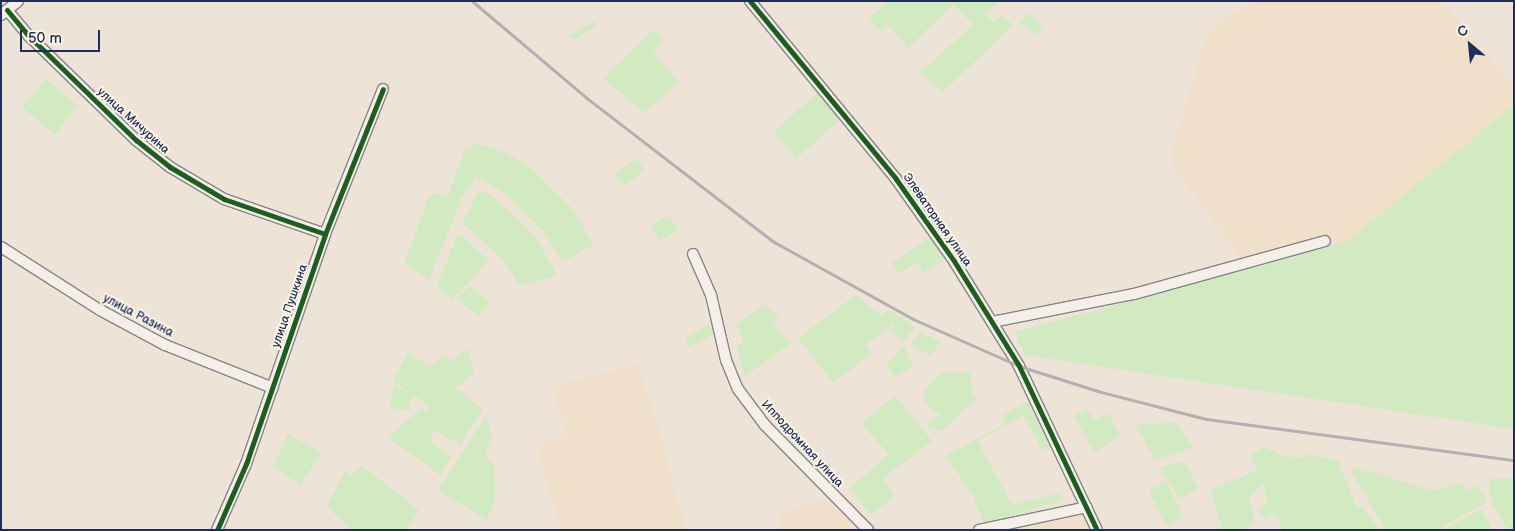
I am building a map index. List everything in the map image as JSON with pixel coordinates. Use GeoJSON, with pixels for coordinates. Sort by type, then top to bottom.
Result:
{"type":"FeatureCollection","features":[{"type":"Feature","properties":{"kind":"street"},"geometry":{"type":"LineString","coordinates":[[4,13],[18,1]]}},
{"type":"Feature","properties":{"kind":"street","name":"Элеваторная улица"},"geometry":{"type":"LineString","coordinates":[[750,1],[896,179],[954,261],[1019,366],[1097,530]]}},
{"type":"Feature","properties":{"kind":"street","name":"улица Мичурина"},"geometry":{"type":"LineString","coordinates":[[4,13],[136,140],[170,167],[224,199],[325,234]]}},
{"type":"Feature","properties":{"kind":"street","name":"улица Пушкина"},"geometry":{"type":"LineString","coordinates":[[217,530],[246,464],[325,234],[383,89]]}},
{"type":"Feature","properties":{"kind":"street"},"geometry":{"type":"LineString","coordinates":[[992,322],[1134,294],[1325,241]]}},
{"type":"Feature","properties":{"kind":"street","name":"улица Разина"},"geometry":{"type":"LineString","coordinates":[[1,247],[100,310],[165,345],[273,388]]}},
{"type":"Feature","properties":{"kind":"street","name":"Ипподромная улица"},"geometry":{"type":"LineString","coordinates":[[693,254],[711,295],[728,367],[738,390],[764,424],[868,530]]}},
{"type":"Feature","properties":{"kind":"street"},"geometry":{"type":"LineString","coordinates":[[979,530],[1087,507]]}},
{"type":"Feature","properties":{"kind":"shaded area"},"geometry":{"type":"Polygon","coordinates":[[[1256,1],[1442,1],[1514,86],[1514,105],[1346,242],[1246,267],[1169,160],[1209,28],[1256,1]]]}},
{"type":"Feature","properties":{"kind":"shaded area"},"geometry":{"type":"Polygon","coordinates":[[[637,364],[654,412],[686,530],[560,530],[537,444],[566,435],[553,387],[637,364]]]}},
{"type":"Feature","properties":{"kind":"shaded area"},"geometry":{"type":"Polygon","coordinates":[[[829,496],[863,530],[781,530],[779,515],[829,496]]]}},
{"type":"Feature","properties":{"kind":"shaded area"},"geometry":{"type":"Polygon","coordinates":[[[1084,514],[1090,530],[1004,530],[1084,514]]]}},
{"type":"Feature","properties":{"kind":"green space"},"geometry":{"type":"Polygon","coordinates":[[[888,1],[1000,1],[985,14],[994,23],[1002,15],[1013,25],[942,93],[921,72],[973,25],[953,4],[908,48],[888,25],[881,32],[869,19],[888,1]]]}},
{"type":"Feature","properties":{"kind":"green space"},"geometry":{"type":"Polygon","coordinates":[[[1027,13],[1045,29],[1036,36],[1020,22],[1027,13]]]}},
{"type":"Feature","properties":{"kind":"green space"},"geometry":{"type":"Polygon","coordinates":[[[595,21],[597,26],[574,40],[569,35],[595,21]]]}},
{"type":"Feature","properties":{"kind":"green space"},"geometry":{"type":"Polygon","coordinates":[[[653,30],[664,41],[653,53],[679,81],[645,113],[603,78],[653,30]]]}},
{"type":"Feature","properties":{"kind":"green space"},"geometry":{"type":"Polygon","coordinates":[[[46,79],[77,105],[55,135],[22,107],[46,79]]]}},
{"type":"Feature","properties":{"kind":"green space"},"geometry":{"type":"Polygon","coordinates":[[[818,92],[840,119],[796,159],[774,132],[818,92]]]}},
{"type":"Feature","properties":{"kind":"green space"},"geometry":{"type":"Polygon","coordinates":[[[1514,105],[1514,429],[1025,355],[1015,332],[1346,242],[1514,105]]]}},
{"type":"Feature","properties":{"kind":"green space"},"geometry":{"type":"Polygon","coordinates":[[[474,143],[502,151],[525,163],[569,205],[594,244],[563,262],[544,232],[501,190],[476,177],[462,197],[429,280],[404,264],[430,194],[448,195],[466,146],[472,148],[474,143]]]}},
{"type":"Feature","properties":{"kind":"green space"},"geometry":{"type":"Polygon","coordinates":[[[636,159],[645,170],[623,186],[615,174],[636,159]]]}},
{"type":"Feature","properties":{"kind":"green space"},"geometry":{"type":"Polygon","coordinates":[[[479,190],[495,198],[537,238],[557,276],[519,286],[506,263],[462,222],[479,190]]]}},
{"type":"Feature","properties":{"kind":"green space"},"geometry":{"type":"Polygon","coordinates":[[[668,215],[678,230],[659,241],[651,225],[668,215]]]}},
{"type":"Feature","properties":{"kind":"green space"},"geometry":{"type":"Polygon","coordinates":[[[461,234],[489,261],[452,300],[437,286],[457,236],[461,234]]]}},
{"type":"Feature","properties":{"kind":"green space"},"geometry":{"type":"Polygon","coordinates":[[[931,237],[945,258],[923,273],[918,263],[898,273],[892,262],[931,237]]]}},
{"type":"Feature","properties":{"kind":"green space"},"geometry":{"type":"Polygon","coordinates":[[[470,286],[490,302],[478,316],[457,298],[470,286]]]}},
{"type":"Feature","properties":{"kind":"green space"},"geometry":{"type":"Polygon","coordinates":[[[856,295],[881,316],[888,309],[915,327],[904,342],[891,331],[895,326],[889,322],[892,325],[865,345],[871,354],[833,383],[798,338],[856,295]]]}},
{"type":"Feature","properties":{"kind":"green space"},"geometry":{"type":"Polygon","coordinates":[[[765,305],[779,318],[773,323],[790,344],[745,376],[736,346],[744,342],[736,324],[765,305]]]}},
{"type":"Feature","properties":{"kind":"green space"},"geometry":{"type":"Polygon","coordinates":[[[711,324],[715,334],[689,347],[684,338],[711,324]]]}},
{"type":"Feature","properties":{"kind":"green space"},"geometry":{"type":"Polygon","coordinates":[[[920,332],[940,342],[931,356],[911,344],[920,332]]]}},
{"type":"Feature","properties":{"kind":"green space"},"geometry":{"type":"Polygon","coordinates":[[[904,345],[914,366],[894,377],[887,364],[904,345]]]}},
{"type":"Feature","properties":{"kind":"green space"},"geometry":{"type":"Polygon","coordinates":[[[467,349],[475,373],[456,388],[483,409],[460,445],[435,430],[429,441],[452,456],[440,475],[387,437],[422,408],[426,412],[430,408],[413,394],[408,411],[390,408],[394,385],[412,394],[393,381],[408,352],[430,367],[445,355],[450,361],[467,349]]]}},
{"type":"Feature","properties":{"kind":"green space"},"geometry":{"type":"Polygon","coordinates":[[[970,372],[972,395],[977,398],[943,430],[930,429],[926,422],[940,415],[925,404],[924,392],[940,373],[970,372]]]}},
{"type":"Feature","properties":{"kind":"green space"},"geometry":{"type":"Polygon","coordinates":[[[895,395],[932,441],[883,478],[894,497],[870,515],[850,488],[889,454],[861,424],[895,395]]]}},
{"type":"Feature","properties":{"kind":"green space"},"geometry":{"type":"Polygon","coordinates":[[[1029,401],[1053,447],[1043,452],[1024,415],[977,441],[1012,505],[1060,493],[1063,500],[985,524],[970,491],[946,456],[1005,424],[1001,415],[1029,401]]]}},
{"type":"Feature","properties":{"kind":"green space"},"geometry":{"type":"Polygon","coordinates":[[[1087,409],[1095,421],[1109,413],[1120,435],[1095,453],[1074,416],[1087,409]]]}},
{"type":"Feature","properties":{"kind":"green space"},"geometry":{"type":"Polygon","coordinates":[[[486,415],[492,435],[485,456],[494,464],[495,499],[487,520],[438,490],[486,415]]]}},
{"type":"Feature","properties":{"kind":"green space"},"geometry":{"type":"Polygon","coordinates":[[[1177,422],[1193,448],[1155,460],[1136,425],[1177,422]]]}},
{"type":"Feature","properties":{"kind":"green space"},"geometry":{"type":"Polygon","coordinates":[[[288,434],[322,453],[300,485],[273,466],[288,434]]]}},
{"type":"Feature","properties":{"kind":"green space"},"geometry":{"type":"Polygon","coordinates":[[[1264,447],[1283,456],[1306,458],[1310,466],[1305,453],[1338,461],[1358,509],[1363,507],[1379,530],[1283,530],[1275,513],[1264,519],[1258,508],[1268,502],[1263,484],[1249,498],[1255,522],[1239,530],[1223,530],[1210,490],[1257,470],[1250,455],[1264,447]]]}},
{"type":"Feature","properties":{"kind":"green space"},"geometry":{"type":"Polygon","coordinates":[[[1185,461],[1198,488],[1180,499],[1160,468],[1185,461]]]}},
{"type":"Feature","properties":{"kind":"green space"},"geometry":{"type":"Polygon","coordinates":[[[362,466],[419,510],[407,530],[352,530],[327,507],[345,471],[351,476],[362,466]]]}},
{"type":"Feature","properties":{"kind":"green space"},"geometry":{"type":"Polygon","coordinates":[[[1356,467],[1432,491],[1462,482],[1467,491],[1478,485],[1487,502],[1437,530],[1386,530],[1351,472],[1356,467]]]}},
{"type":"Feature","properties":{"kind":"green space"},"geometry":{"type":"Polygon","coordinates":[[[1514,478],[1514,530],[1508,530],[1492,503],[1488,479],[1514,478]]]}},
{"type":"Feature","properties":{"kind":"green space"},"geometry":{"type":"Polygon","coordinates":[[[1166,481],[1183,517],[1166,526],[1148,489],[1166,481]]]}},
{"type":"Feature","properties":{"kind":"green space"},"geometry":{"type":"Polygon","coordinates":[[[1481,509],[1492,530],[1443,530],[1460,521],[1481,509]]]}},
{"type":"Feature","properties":{"kind":"railway"},"geometry":{"type":"LineString","coordinates":[[472,1],[588,99],[774,242],[913,319],[1019,366],[1101,392],[1206,419],[1514,460]]}},
{"type":"Feature","properties":{"kind":"cycle path"},"geometry":{"type":"LineString","coordinates":[[750,1],[896,179],[954,261],[1019,366],[1097,530]]}},
{"type":"Feature","properties":{"kind":"cycle path"},"geometry":{"type":"LineString","coordinates":[[7,10],[30,37],[136,140],[170,167],[224,199],[325,234]]}},
{"type":"Feature","properties":{"kind":"cycle path"},"geometry":{"type":"LineString","coordinates":[[217,530],[246,464],[325,234],[383,89]]}}]}
